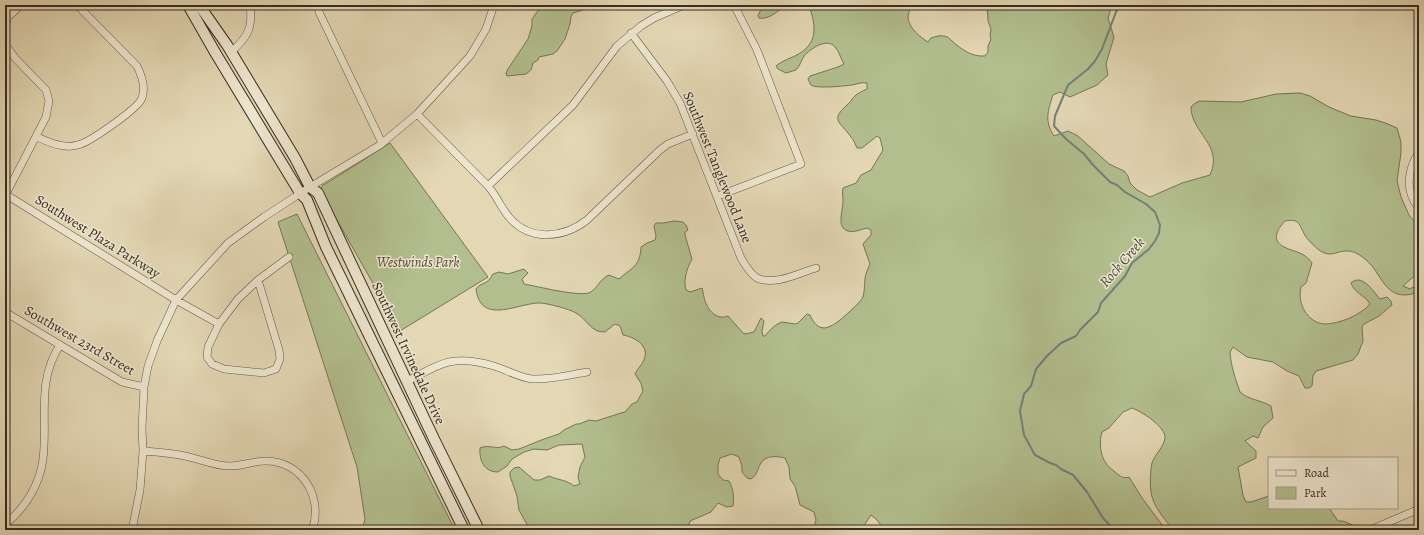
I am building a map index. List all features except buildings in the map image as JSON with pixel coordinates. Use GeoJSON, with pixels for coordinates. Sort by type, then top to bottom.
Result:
{"type":"FeatureCollection","features":[{"type":"Feature","properties":{"kind":"main road","name":"Southwest Irvinedale Drive"},"geometry":{"type":"LineString","coordinates":[[188,5],[300,193],[307,200],[326,247],[464,530]]}},
{"type":"Feature","properties":{"kind":"main road","name":"Southwest Irvinedale Drive"},"geometry":{"type":"LineString","coordinates":[[199,5],[231,52],[295,158],[310,187],[318,193],[479,530]]}},
{"type":"Feature","properties":{"kind":"main road"},"geometry":{"type":"LineString","coordinates":[[454,510],[466,504]]}},
{"type":"Feature","properties":{"kind":"street"},"geometry":{"type":"LineString","coordinates":[[5,25],[8,17],[21,5]]}},
{"type":"Feature","properties":{"kind":"street"},"geometry":{"type":"LineString","coordinates":[[37,137],[66,147],[82,144],[133,110],[142,100],[144,88],[142,76],[136,66],[77,5]]}},
{"type":"Feature","properties":{"kind":"street"},"geometry":{"type":"LineString","coordinates":[[231,52],[242,43],[248,32],[251,17],[250,5]]}},
{"type":"Feature","properties":{"kind":"street"},"geometry":{"type":"LineString","coordinates":[[132,530],[140,490],[143,451],[142,429],[144,387],[148,366],[176,300],[228,244],[264,217],[300,193],[382,143],[417,114],[470,56],[486,29],[494,5]]}},
{"type":"Feature","properties":{"kind":"street"},"geometry":{"type":"LineString","coordinates":[[488,186],[573,105],[607,58],[631,33],[654,18],[684,5]]}},
{"type":"Feature","properties":{"kind":"street"},"geometry":{"type":"LineString","coordinates":[[718,196],[801,164],[757,50],[734,5]]}},
{"type":"Feature","properties":{"kind":"street"},"geometry":{"type":"LineString","coordinates":[[319,12],[382,143]]}},
{"type":"Feature","properties":{"kind":"street","name":"Southwest Tanglewood Lane"},"geometry":{"type":"LineString","coordinates":[[631,33],[671,87],[680,103],[718,196],[741,258],[751,273],[757,278],[775,280],[816,268]]}},
{"type":"Feature","properties":{"kind":"street"},"geometry":{"type":"LineString","coordinates":[[5,44],[15,58],[46,90],[49,101],[46,117],[37,137],[5,195]]}},
{"type":"Feature","properties":{"kind":"street"},"geometry":{"type":"LineString","coordinates":[[417,114],[488,186],[509,218],[517,225],[533,233],[542,235],[561,234],[578,227],[660,150],[668,144],[693,134]]}},
{"type":"Feature","properties":{"kind":"street"},"geometry":{"type":"LineString","coordinates":[[1419,152],[1414,159],[1409,175],[1410,190],[1415,204],[1419,208]]}},
{"type":"Feature","properties":{"kind":"street","name":"Southwest Plaza Parkway"},"geometry":{"type":"LineString","coordinates":[[5,195],[176,300],[219,324]]}},
{"type":"Feature","properties":{"kind":"street"},"geometry":{"type":"LineString","coordinates":[[258,280],[279,350],[280,359],[276,369],[264,373],[224,369],[212,364],[207,357],[208,347],[219,324],[238,299],[258,280],[289,257]]}},
{"type":"Feature","properties":{"kind":"street","name":"Southwest 23rd Street"},"geometry":{"type":"LineString","coordinates":[[5,312],[122,382],[144,387]]}},
{"type":"Feature","properties":{"kind":"street"},"geometry":{"type":"LineString","coordinates":[[5,524],[12,519],[29,498],[39,479],[43,459],[44,400],[46,379],[53,356],[60,345]]}},
{"type":"Feature","properties":{"kind":"street"},"geometry":{"type":"LineString","coordinates":[[407,381],[441,365],[457,361],[474,362],[495,366],[521,377],[533,379],[548,379],[587,372]]}},
{"type":"Feature","properties":{"kind":"street"},"geometry":{"type":"LineString","coordinates":[[143,451],[185,456],[229,466],[265,461],[276,462],[290,467],[300,474],[309,485],[314,496],[316,509],[315,521],[312,530]]}},
{"type":"Feature","properties":{"kind":"street"},"geometry":{"type":"LineString","coordinates":[[1370,530],[1419,509]]}},
{"type":"Feature","properties":{"kind":"green space"},"geometry":{"type":"Polygon","coordinates":[[[542,5],[587,5],[583,10],[573,13],[565,39],[557,51],[553,54],[539,57],[538,60],[533,63],[531,70],[526,74],[507,76],[506,73],[508,69],[528,39],[532,26],[532,19],[542,5]]]}},
{"type":"Feature","properties":{"kind":"green space"},"geometry":{"type":"Polygon","coordinates":[[[767,5],[788,5],[771,16],[759,18],[758,16],[760,11],[767,5]]]}},
{"type":"Feature","properties":{"kind":"green space"},"geometry":{"type":"Polygon","coordinates":[[[809,5],[911,5],[908,16],[910,25],[915,32],[925,40],[928,42],[931,38],[946,36],[966,52],[985,56],[988,52],[988,46],[991,39],[987,5],[1112,5],[1108,18],[1114,37],[1106,64],[1108,75],[1097,85],[1070,97],[1060,92],[1053,95],[1048,111],[1048,120],[1054,136],[1068,131],[1078,136],[1109,164],[1124,171],[1128,176],[1130,183],[1137,190],[1150,197],[1182,183],[1210,175],[1213,165],[1213,155],[1192,116],[1191,107],[1199,101],[1241,102],[1276,94],[1300,93],[1310,96],[1329,107],[1351,116],[1376,120],[1397,128],[1401,142],[1401,153],[1397,181],[1401,197],[1409,215],[1419,227],[1419,272],[1403,286],[1410,289],[1413,287],[1417,289],[1416,293],[1405,295],[1397,294],[1385,285],[1365,259],[1355,252],[1344,251],[1331,254],[1323,253],[1307,239],[1297,222],[1290,220],[1285,221],[1278,231],[1276,238],[1278,242],[1284,247],[1300,253],[1312,263],[1307,281],[1301,287],[1300,293],[1302,305],[1308,316],[1313,320],[1319,323],[1331,324],[1349,318],[1366,308],[1370,304],[1352,286],[1351,283],[1355,280],[1359,280],[1367,284],[1380,299],[1387,297],[1391,301],[1392,305],[1379,316],[1364,324],[1362,327],[1363,341],[1358,354],[1353,360],[1316,371],[1313,376],[1312,386],[1309,388],[1305,388],[1299,376],[1287,371],[1273,362],[1247,357],[1233,347],[1230,352],[1231,362],[1240,392],[1247,397],[1271,406],[1273,418],[1263,427],[1258,438],[1253,436],[1245,441],[1256,451],[1256,458],[1238,467],[1243,495],[1246,502],[1251,502],[1268,496],[1268,509],[1330,509],[1338,521],[1343,521],[1355,526],[1354,530],[1173,530],[1157,508],[1151,493],[1152,463],[1163,444],[1165,438],[1164,434],[1162,429],[1157,424],[1141,412],[1132,408],[1123,412],[1109,428],[1102,432],[1100,444],[1101,452],[1104,460],[1110,468],[1122,477],[1129,477],[1142,498],[1166,530],[885,530],[871,515],[861,530],[813,530],[816,520],[814,512],[800,505],[795,486],[790,479],[789,467],[785,458],[769,457],[763,460],[754,477],[751,479],[747,478],[742,472],[739,457],[732,454],[720,458],[718,474],[723,480],[729,481],[731,484],[734,500],[733,506],[727,507],[718,503],[711,512],[690,521],[687,530],[587,530],[583,526],[575,526],[567,530],[530,530],[519,510],[517,496],[510,472],[514,468],[519,467],[534,480],[540,480],[549,476],[565,481],[574,486],[580,484],[578,477],[580,467],[585,457],[582,444],[559,445],[547,450],[534,449],[524,452],[512,459],[507,466],[498,472],[489,470],[483,464],[480,457],[480,448],[504,446],[512,450],[519,449],[559,434],[576,424],[589,420],[596,421],[625,412],[632,404],[637,402],[643,391],[641,383],[635,374],[644,360],[645,350],[636,340],[623,335],[620,326],[615,324],[605,332],[600,332],[593,328],[576,313],[558,306],[540,303],[501,310],[492,310],[485,307],[479,300],[476,289],[480,285],[487,282],[493,274],[499,272],[508,274],[524,269],[528,273],[522,279],[524,284],[569,293],[579,294],[591,292],[609,275],[619,279],[637,263],[641,247],[655,240],[656,236],[654,226],[656,223],[674,221],[683,222],[688,230],[685,232],[685,235],[692,259],[686,274],[686,290],[690,292],[702,288],[705,301],[709,309],[719,317],[728,316],[743,333],[746,334],[754,332],[761,318],[764,321],[762,331],[763,336],[765,336],[779,323],[795,324],[807,314],[810,315],[818,326],[826,328],[835,324],[862,299],[866,275],[870,264],[863,244],[871,235],[871,230],[867,228],[848,231],[842,226],[841,218],[843,188],[856,183],[861,175],[871,170],[883,150],[880,138],[877,136],[862,148],[857,148],[853,139],[838,121],[842,110],[855,96],[867,89],[867,83],[824,87],[811,85],[808,79],[810,76],[844,64],[838,51],[832,44],[828,43],[819,45],[810,50],[804,56],[796,70],[786,73],[778,69],[776,66],[803,51],[808,46],[814,34],[813,21],[809,5]]]}},
{"type":"Feature","properties":{"kind":"green space","name":"Westwinds Park"},"geometry":{"type":"Polygon","coordinates":[[[390,143],[488,277],[400,331],[320,190],[323,185],[390,143]]]}},
{"type":"Feature","properties":{"kind":"green space"},"geometry":{"type":"Polygon","coordinates":[[[297,214],[455,530],[362,530],[365,519],[357,467],[278,222],[297,214]]]}},
{"type":"Feature","properties":{"kind":"waterway","name":"Rock Creek"},"geometry":{"type":"LineString","coordinates":[[1114,530],[1103,518],[1087,492],[1073,475],[1035,455],[1024,435],[1020,411],[1024,394],[1031,386],[1036,369],[1061,343],[1076,336],[1098,312],[1101,303],[1125,276],[1132,263],[1149,249],[1159,233],[1160,225],[1155,212],[1146,204],[1110,182],[1084,154],[1066,139],[1054,126],[1055,116],[1068,85],[1088,69],[1095,61],[1102,49],[1120,5]]}}]}
